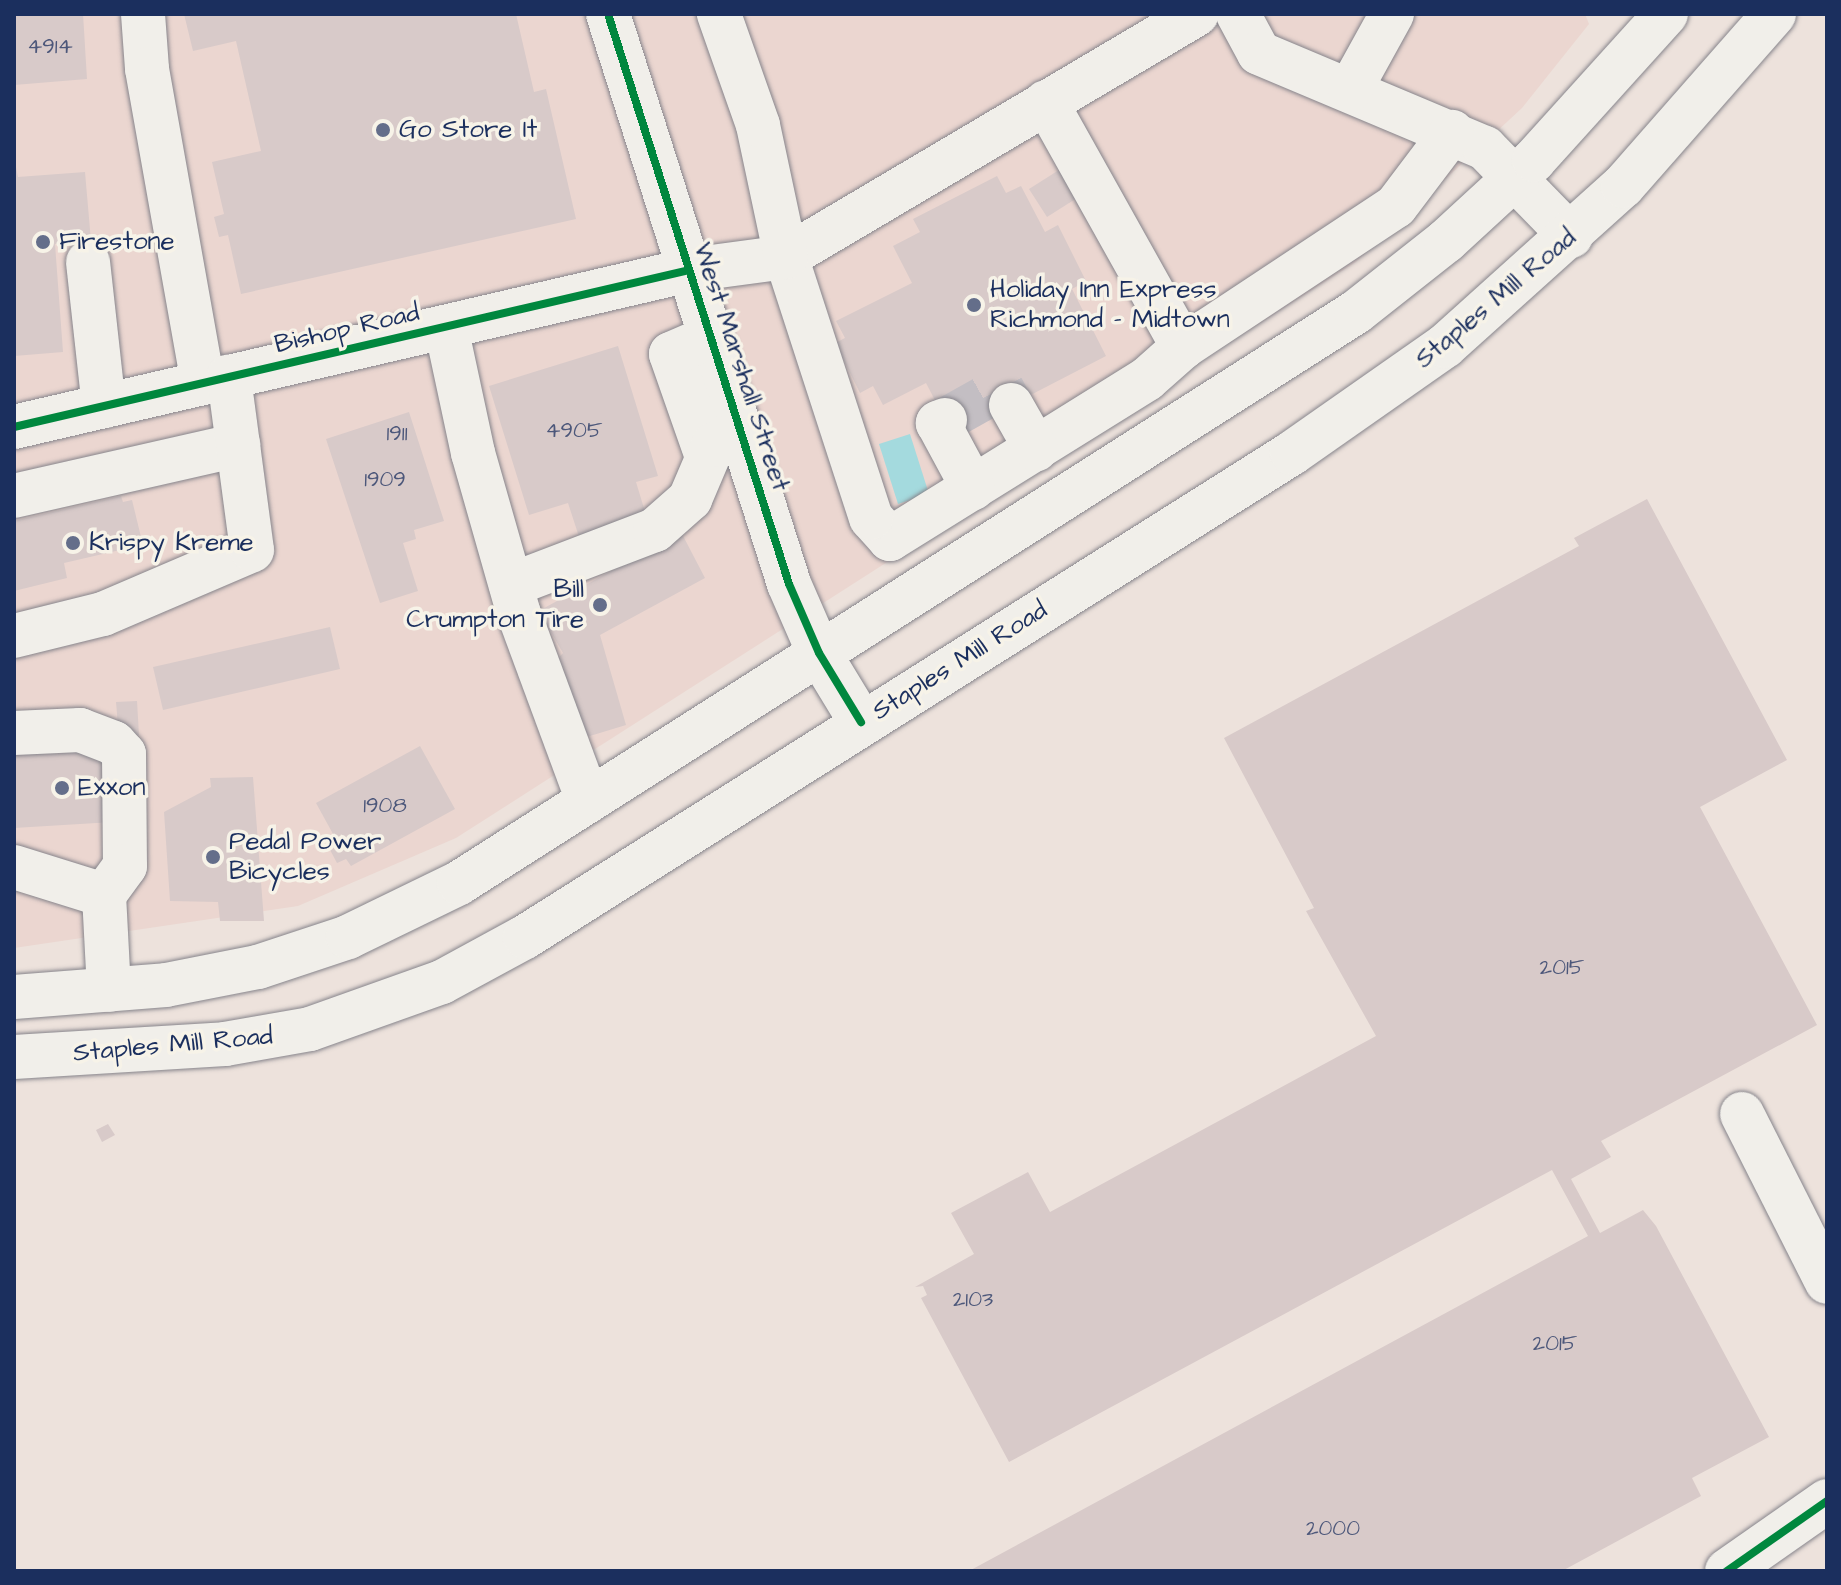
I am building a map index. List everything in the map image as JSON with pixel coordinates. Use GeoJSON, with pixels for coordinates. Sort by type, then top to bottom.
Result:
{"type":"FeatureCollection","features":[{"type":"Feature","properties":{"kind":"main road"},"geometry":{"type":"LineString","coordinates":[[14,636],[103,614],[252,550],[238,445],[216,380],[147,69],[143,14]]}},
{"type":"Feature","properties":{"kind":"main road","name":"West Marshall Street"},"geometry":{"type":"LineString","coordinates":[[608,14],[710,337],[724,443],[819,653],[861,722]]}},
{"type":"Feature","properties":{"kind":"main road"},"geometry":{"type":"LineString","coordinates":[[719,14],[758,125],[786,257],[871,518],[890,539],[1147,379],[1183,347],[1396,206],[1452,132]]}},
{"type":"Feature","properties":{"kind":"main road"},"geometry":{"type":"LineString","coordinates":[[786,257],[1197,14]]}},
{"type":"Feature","properties":{"kind":"main road"},"geometry":{"type":"LineString","coordinates":[[1238,14],[1259,53],[1485,148],[1571,236]]}},
{"type":"Feature","properties":{"kind":"main road"},"geometry":{"type":"LineString","coordinates":[[1350,90],[1392,14]]}},
{"type":"Feature","properties":{"kind":"main road"},"geometry":{"type":"LineString","coordinates":[[14,997],[109,990],[215,977],[348,937],[459,883],[1356,312],[1516,177],[1666,14]]}},
{"type":"Feature","properties":{"kind":"main road","name":"Staples Mill Road"},"geometry":{"type":"LineString","coordinates":[[25,1065],[267,1038],[392,1003],[525,937],[1351,414],[1445,346],[1571,236],[1664,142],[1774,14]]}},
{"type":"Feature","properties":{"kind":"main road"},"geometry":{"type":"LineString","coordinates":[[1046,102],[1183,347]]}},
{"type":"Feature","properties":{"kind":"main road","name":"Bishop Road"},"geometry":{"type":"LineString","coordinates":[[14,427],[689,270],[786,257]]}},
{"type":"Feature","properties":{"kind":"main road"},"geometry":{"type":"LineString","coordinates":[[88,262],[104,406]]}},
{"type":"Feature","properties":{"kind":"main road"},"geometry":{"type":"LineString","coordinates":[[446,327],[473,453],[511,585],[588,801]]}},
{"type":"Feature","properties":{"kind":"main road"},"geometry":{"type":"LineString","coordinates":[[1011,405],[1036,449]]}},
{"type":"Feature","properties":{"kind":"main road"},"geometry":{"type":"LineString","coordinates":[[945,420],[938,423],[973,488]]}},
{"type":"Feature","properties":{"kind":"main road"},"geometry":{"type":"LineString","coordinates":[[511,585],[655,530],[690,499],[724,443]]}},
{"type":"Feature","properties":{"kind":"main road"},"geometry":{"type":"LineString","coordinates":[[14,496],[238,445]]}},
{"type":"Feature","properties":{"kind":"main road"},"geometry":{"type":"LineString","coordinates":[[14,733],[80,730],[114,743],[124,754],[125,866],[104,895],[109,990]]}},
{"type":"Feature","properties":{"kind":"main road"},"geometry":{"type":"LineString","coordinates":[[14,867],[104,895]]}},
{"type":"Feature","properties":{"kind":"main road"},"geometry":{"type":"LineString","coordinates":[[1742,1114],[1827,1282]]}},
{"type":"Feature","properties":{"kind":"main road"},"geometry":{"type":"LineString","coordinates":[[1727,1571],[1827,1501]]}},
{"type":"Feature","properties":{"kind":"shaded area"},"geometry":{"type":"Polygon","coordinates":[[[14,14],[1585,14],[1589,24],[1522,108],[1356,262],[456,838],[298,906],[14,948],[14,14]]]}},
{"type":"Feature","properties":{"kind":"water"},"geometry":{"type":"Polygon","coordinates":[[[910,434],[929,494],[898,504],[879,444],[910,434]]]}},
{"type":"Feature","properties":{"kind":"building"},"geometry":{"type":"Polygon","coordinates":[[[14,14],[83,14],[87,79],[14,85],[14,14]]]}},
{"type":"Feature","properties":{"kind":"building"},"geometry":{"type":"Polygon","coordinates":[[[184,14],[516,14],[534,92],[546,89],[576,219],[241,294],[228,235],[219,237],[214,217],[224,214],[212,162],[261,151],[236,41],[193,51],[184,14]]]}},
{"type":"Feature","properties":{"kind":"building","name":"Firestone"},"geometry":{"type":"Polygon","coordinates":[[[14,157],[18,177],[85,172],[91,241],[55,244],[63,352],[14,356],[14,157]]]}},
{"type":"Feature","properties":{"kind":"building"},"geometry":{"type":"Polygon","coordinates":[[[1059,170],[1077,198],[1047,217],[1029,189],[1059,170]]]}},
{"type":"Feature","properties":{"kind":"building","name":"Holiday Inn Express Richmond - Midtown"},"geometry":{"type":"Polygon","coordinates":[[[997,176],[1006,193],[1021,186],[1045,232],[1058,225],[1086,281],[1072,289],[1106,356],[953,435],[926,383],[883,405],[873,386],[860,393],[835,343],[845,338],[836,321],[912,283],[893,246],[920,232],[913,219],[997,176]]]}},
{"type":"Feature","properties":{"kind":"building"},"geometry":{"type":"Polygon","coordinates":[[[618,346],[658,476],[636,482],[650,528],[583,549],[568,503],[529,515],[489,386],[618,346]]]}},
{"type":"Feature","properties":{"kind":"building"},"geometry":{"type":"Polygon","coordinates":[[[409,412],[444,521],[414,530],[416,539],[403,543],[418,591],[380,603],[326,439],[409,412]]]}},
{"type":"Feature","properties":{"kind":"building","name":"Krispy Kreme"},"geometry":{"type":"Polygon","coordinates":[[[121,496],[123,502],[132,500],[141,537],[132,539],[133,547],[64,563],[67,578],[14,591],[14,521],[121,496]]]}},
{"type":"Feature","properties":{"kind":"building"},"geometry":{"type":"Polygon","coordinates":[[[1647,499],[1787,760],[1700,807],[1817,1025],[1601,1141],[1611,1157],[1571,1179],[1600,1233],[1643,1210],[1656,1226],[1769,1437],[1692,1478],[1701,1496],[1562,1571],[969,1571],[1588,1236],[1552,1170],[1009,1462],[921,1298],[927,1295],[923,1286],[915,1287],[974,1254],[951,1213],[1028,1172],[1050,1212],[1376,1036],[1306,911],[1314,908],[1224,738],[1579,546],[1574,538],[1647,499]]]}},
{"type":"Feature","properties":{"kind":"building"},"geometry":{"type":"Polygon","coordinates":[[[681,532],[705,578],[600,635],[626,725],[580,739],[557,659],[563,653],[539,611],[681,532]]]}},
{"type":"Feature","properties":{"kind":"building"},"geometry":{"type":"Polygon","coordinates":[[[330,627],[340,669],[163,710],[153,667],[330,627]]]}},
{"type":"Feature","properties":{"kind":"building"},"geometry":{"type":"Polygon","coordinates":[[[137,701],[139,735],[119,737],[116,702],[137,701]]]}},
{"type":"Feature","properties":{"kind":"building"},"geometry":{"type":"Polygon","coordinates":[[[420,746],[455,809],[351,866],[346,859],[337,863],[329,848],[338,843],[316,803],[420,746]]]}},
{"type":"Feature","properties":{"kind":"building","name":"Exxon"},"geometry":{"type":"Polygon","coordinates":[[[14,747],[50,747],[50,754],[109,750],[113,822],[14,828],[14,747]]]}},
{"type":"Feature","properties":{"kind":"building","name":"Pedal Power Bicycles"},"geometry":{"type":"Polygon","coordinates":[[[253,777],[264,921],[220,921],[218,902],[170,901],[164,812],[211,787],[210,778],[253,777]]]}},
{"type":"Feature","properties":{"kind":"building"},"geometry":{"type":"Polygon","coordinates":[[[108,1124],[115,1135],[102,1142],[96,1130],[108,1124]]]}},
{"type":"Feature","properties":{"kind":"tunnel"},"geometry":{"type":"LineString","coordinates":[[945,420],[1002,388],[1011,405]]}},
{"type":"Feature","properties":{"kind":"cycle path"},"geometry":{"type":"LineString","coordinates":[[608,14],[789,584],[819,653],[861,722]]}},
{"type":"Feature","properties":{"kind":"cycle path"},"geometry":{"type":"LineString","coordinates":[[14,427],[689,270]]}},
{"type":"Feature","properties":{"kind":"cycle path"},"geometry":{"type":"LineString","coordinates":[[1727,1571],[1827,1501]]}},
{"type":"Feature","properties":{"kind":"place","name":"Go Store It"},"geometry":{"type":"Point","coordinates":[383,130]}},
{"type":"Feature","properties":{"kind":"place","name":"Firestone"},"geometry":{"type":"Point","coordinates":[43,242]}},
{"type":"Feature","properties":{"kind":"place","name":"Holiday Inn Express Richmond - Midtown"},"geometry":{"type":"Point","coordinates":[974,305]}},
{"type":"Feature","properties":{"kind":"place","name":"Krispy Kreme"},"geometry":{"type":"Point","coordinates":[73,543]}},
{"type":"Feature","properties":{"kind":"place","name":"Bill Crumpton Tire"},"geometry":{"type":"Point","coordinates":[600,605]}},
{"type":"Feature","properties":{"kind":"place","name":"Exxon"},"geometry":{"type":"Point","coordinates":[62,788]}},
{"type":"Feature","properties":{"kind":"place","name":"Pedal Power Bicycles"},"geometry":{"type":"Point","coordinates":[213,857]}}]}
